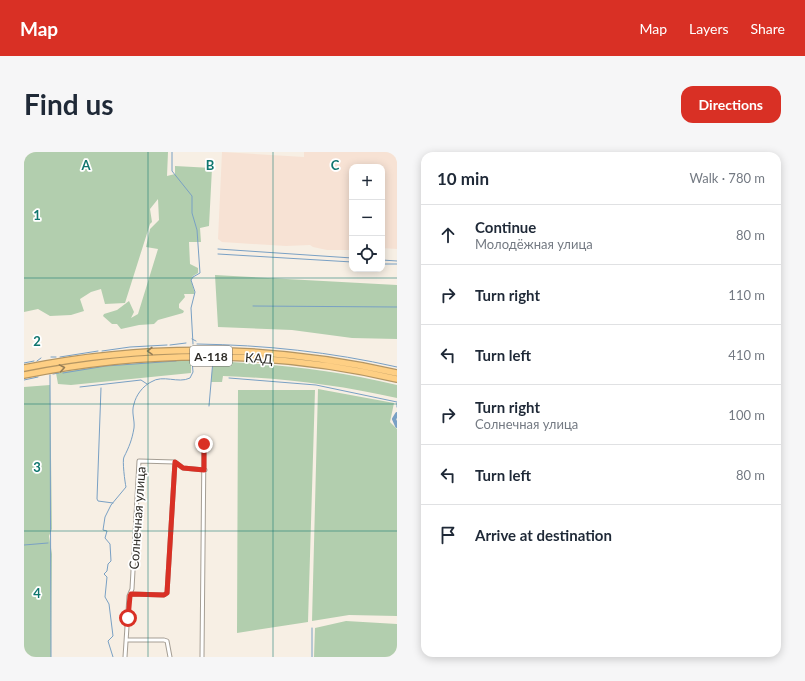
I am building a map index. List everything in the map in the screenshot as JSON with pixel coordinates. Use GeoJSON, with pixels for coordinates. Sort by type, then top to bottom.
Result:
{"type":"FeatureCollection","features":[{"type":"Feature","properties":{"kind":"highway","name":"КАД"},"geometry":{"type":"LineString","coordinates":[[24,368],[85,357],[120,353],[219,350],[305,356],[397,373]]}},
{"type":"Feature","properties":{"kind":"highway","name":"КАД"},"geometry":{"type":"LineString","coordinates":[[24,375],[98,362],[190,355],[248,357],[305,362],[397,379]]}},
{"type":"Feature","properties":{"kind":"street"},"geometry":{"type":"LineString","coordinates":[[202,657],[204,444]]}},
{"type":"Feature","properties":{"kind":"street","name":"Солнечная улица"},"geometry":{"type":"LineString","coordinates":[[131,594],[139,461],[175,462],[183,468],[204,470]]}},
{"type":"Feature","properties":{"kind":"street"},"geometry":{"type":"LineString","coordinates":[[125,657],[131,594],[164,595],[167,593],[175,462]]}},
{"type":"Feature","properties":{"kind":"street"},"geometry":{"type":"LineString","coordinates":[[127,640],[167,641],[170,657]]}},
{"type":"Feature","properties":{"kind":"shaded area"},"geometry":{"type":"Polygon","coordinates":[[[222,152],[304,157],[304,152],[397,152],[397,249],[385,248],[385,164],[349,164],[349,250],[327,250],[310,245],[286,246],[222,242],[218,239],[222,152]]]}},
{"type":"Feature","properties":{"kind":"green space"},"geometry":{"type":"Polygon","coordinates":[[[24,152],[168,152],[167,176],[175,174],[175,166],[212,168],[209,226],[200,228],[201,242],[189,242],[190,264],[198,268],[198,273],[193,276],[191,280],[195,294],[184,294],[185,297],[179,304],[179,308],[184,311],[183,313],[158,320],[154,324],[139,325],[121,329],[117,324],[112,324],[103,316],[104,314],[117,310],[129,301],[134,312],[131,318],[138,314],[158,249],[146,247],[150,229],[159,220],[158,199],[150,209],[152,222],[150,224],[125,303],[105,304],[101,289],[91,292],[80,299],[84,311],[71,315],[50,316],[38,309],[24,312],[24,152]]]}},
{"type":"Feature","properties":{"kind":"green space"},"geometry":{"type":"Polygon","coordinates":[[[215,275],[397,285],[397,339],[352,338],[292,330],[218,327],[215,275]]]}},
{"type":"Feature","properties":{"kind":"green space"},"geometry":{"type":"Polygon","coordinates":[[[191,359],[191,373],[71,385],[58,384],[56,373],[95,367],[191,359]]]}},
{"type":"Feature","properties":{"kind":"green space"},"geometry":{"type":"Polygon","coordinates":[[[213,361],[305,368],[351,375],[397,385],[397,398],[332,386],[267,378],[223,376],[222,382],[211,382],[213,361]]]}},
{"type":"Feature","properties":{"kind":"green space"},"geometry":{"type":"Polygon","coordinates":[[[50,385],[52,529],[49,536],[52,554],[51,657],[24,657],[24,387],[50,385]]]}},
{"type":"Feature","properties":{"kind":"green space"},"geometry":{"type":"Polygon","coordinates":[[[318,389],[394,403],[390,422],[397,429],[397,616],[349,615],[312,621],[318,389]]]}},
{"type":"Feature","properties":{"kind":"green space"},"geometry":{"type":"Polygon","coordinates":[[[238,390],[315,390],[308,622],[237,633],[238,390]]]}},
{"type":"Feature","properties":{"kind":"green space"},"geometry":{"type":"Polygon","coordinates":[[[346,621],[397,624],[397,657],[314,657],[315,628],[346,621]]]}},
{"type":"Feature","properties":{"kind":"waterway"},"geometry":{"type":"LineString","coordinates":[[172,152],[172,171],[192,196],[192,213],[197,230],[200,273],[191,280],[195,292],[191,308],[193,344]]}},
{"type":"Feature","properties":{"kind":"waterway"},"geometry":{"type":"LineString","coordinates":[[218,249],[349,258]]}},
{"type":"Feature","properties":{"kind":"waterway"},"geometry":{"type":"LineString","coordinates":[[218,254],[349,262]]}},
{"type":"Feature","properties":{"kind":"waterway"},"geometry":{"type":"LineString","coordinates":[[385,260],[397,261]]}},
{"type":"Feature","properties":{"kind":"waterway"},"geometry":{"type":"LineString","coordinates":[[385,264],[397,264]]}},
{"type":"Feature","properties":{"kind":"waterway"},"geometry":{"type":"LineString","coordinates":[[253,306],[397,307]]}},
{"type":"Feature","properties":{"kind":"waterway"},"geometry":{"type":"LineString","coordinates":[[192,339],[196,341]]}},
{"type":"Feature","properties":{"kind":"waterway"},"geometry":{"type":"LineString","coordinates":[[170,345],[186,343]]}},
{"type":"Feature","properties":{"kind":"waterway"},"geometry":{"type":"LineString","coordinates":[[197,344],[298,350],[347,357],[397,367]]}},
{"type":"Feature","properties":{"kind":"waterway"},"geometry":{"type":"LineString","coordinates":[[102,351],[130,347],[167,345]]}},
{"type":"Feature","properties":{"kind":"waterway"},"geometry":{"type":"LineString","coordinates":[[60,357],[98,351]]}},
{"type":"Feature","properties":{"kind":"waterway"},"geometry":{"type":"LineString","coordinates":[[51,357],[56,357]]}},
{"type":"Feature","properties":{"kind":"waterway"},"geometry":{"type":"LineString","coordinates":[[37,361],[41,358]]}},
{"type":"Feature","properties":{"kind":"waterway"},"geometry":{"type":"LineString","coordinates":[[113,657],[108,641],[113,636],[109,604],[105,597],[107,577],[104,574],[107,571],[108,564],[111,561],[110,544],[105,538],[107,531],[103,530],[105,517],[111,505],[126,487],[123,459],[133,432],[133,407],[136,397],[140,391],[151,382],[160,379],[185,380],[190,378],[193,372],[192,360]]}},
{"type":"Feature","properties":{"kind":"waterway"},"geometry":{"type":"LineString","coordinates":[[209,406],[213,360]]}},
{"type":"Feature","properties":{"kind":"waterway"},"geometry":{"type":"LineString","coordinates":[[24,363],[34,361]]}},
{"type":"Feature","properties":{"kind":"waterway"},"geometry":{"type":"LineString","coordinates":[[63,373],[106,366],[176,361]]}},
{"type":"Feature","properties":{"kind":"waterway"},"geometry":{"type":"LineString","coordinates":[[53,374],[59,373]]}},
{"type":"Feature","properties":{"kind":"waterway"},"geometry":{"type":"LineString","coordinates":[[50,375],[51,657]]}},
{"type":"Feature","properties":{"kind":"waterway"},"geometry":{"type":"LineString","coordinates":[[24,380],[38,377]]}},
{"type":"Feature","properties":{"kind":"waterway"},"geometry":{"type":"LineString","coordinates":[[229,378],[316,385],[397,402]]}},
{"type":"Feature","properties":{"kind":"waterway"},"geometry":{"type":"LineString","coordinates":[[80,387],[141,380],[147,384]]}},
{"type":"Feature","properties":{"kind":"waterway"},"geometry":{"type":"LineString","coordinates":[[101,388],[97,499],[98,501],[113,503]]}},
{"type":"Feature","properties":{"kind":"waterway"},"geometry":{"type":"LineString","coordinates":[[397,414],[394,419],[397,426]]}},
{"type":"Feature","properties":{"kind":"waterway"},"geometry":{"type":"LineString","coordinates":[[24,545],[48,543]]}},
{"type":"Feature","properties":{"kind":"waterway"},"geometry":{"type":"LineString","coordinates":[[312,628],[312,657]]}},
{"type":"Feature","properties":{"kind":"route"},"geometry":{"type":"LineString","coordinates":[[128,618],[131,594],[164,595],[167,593],[175,462],[183,468],[204,470],[204,444]]}}]}
